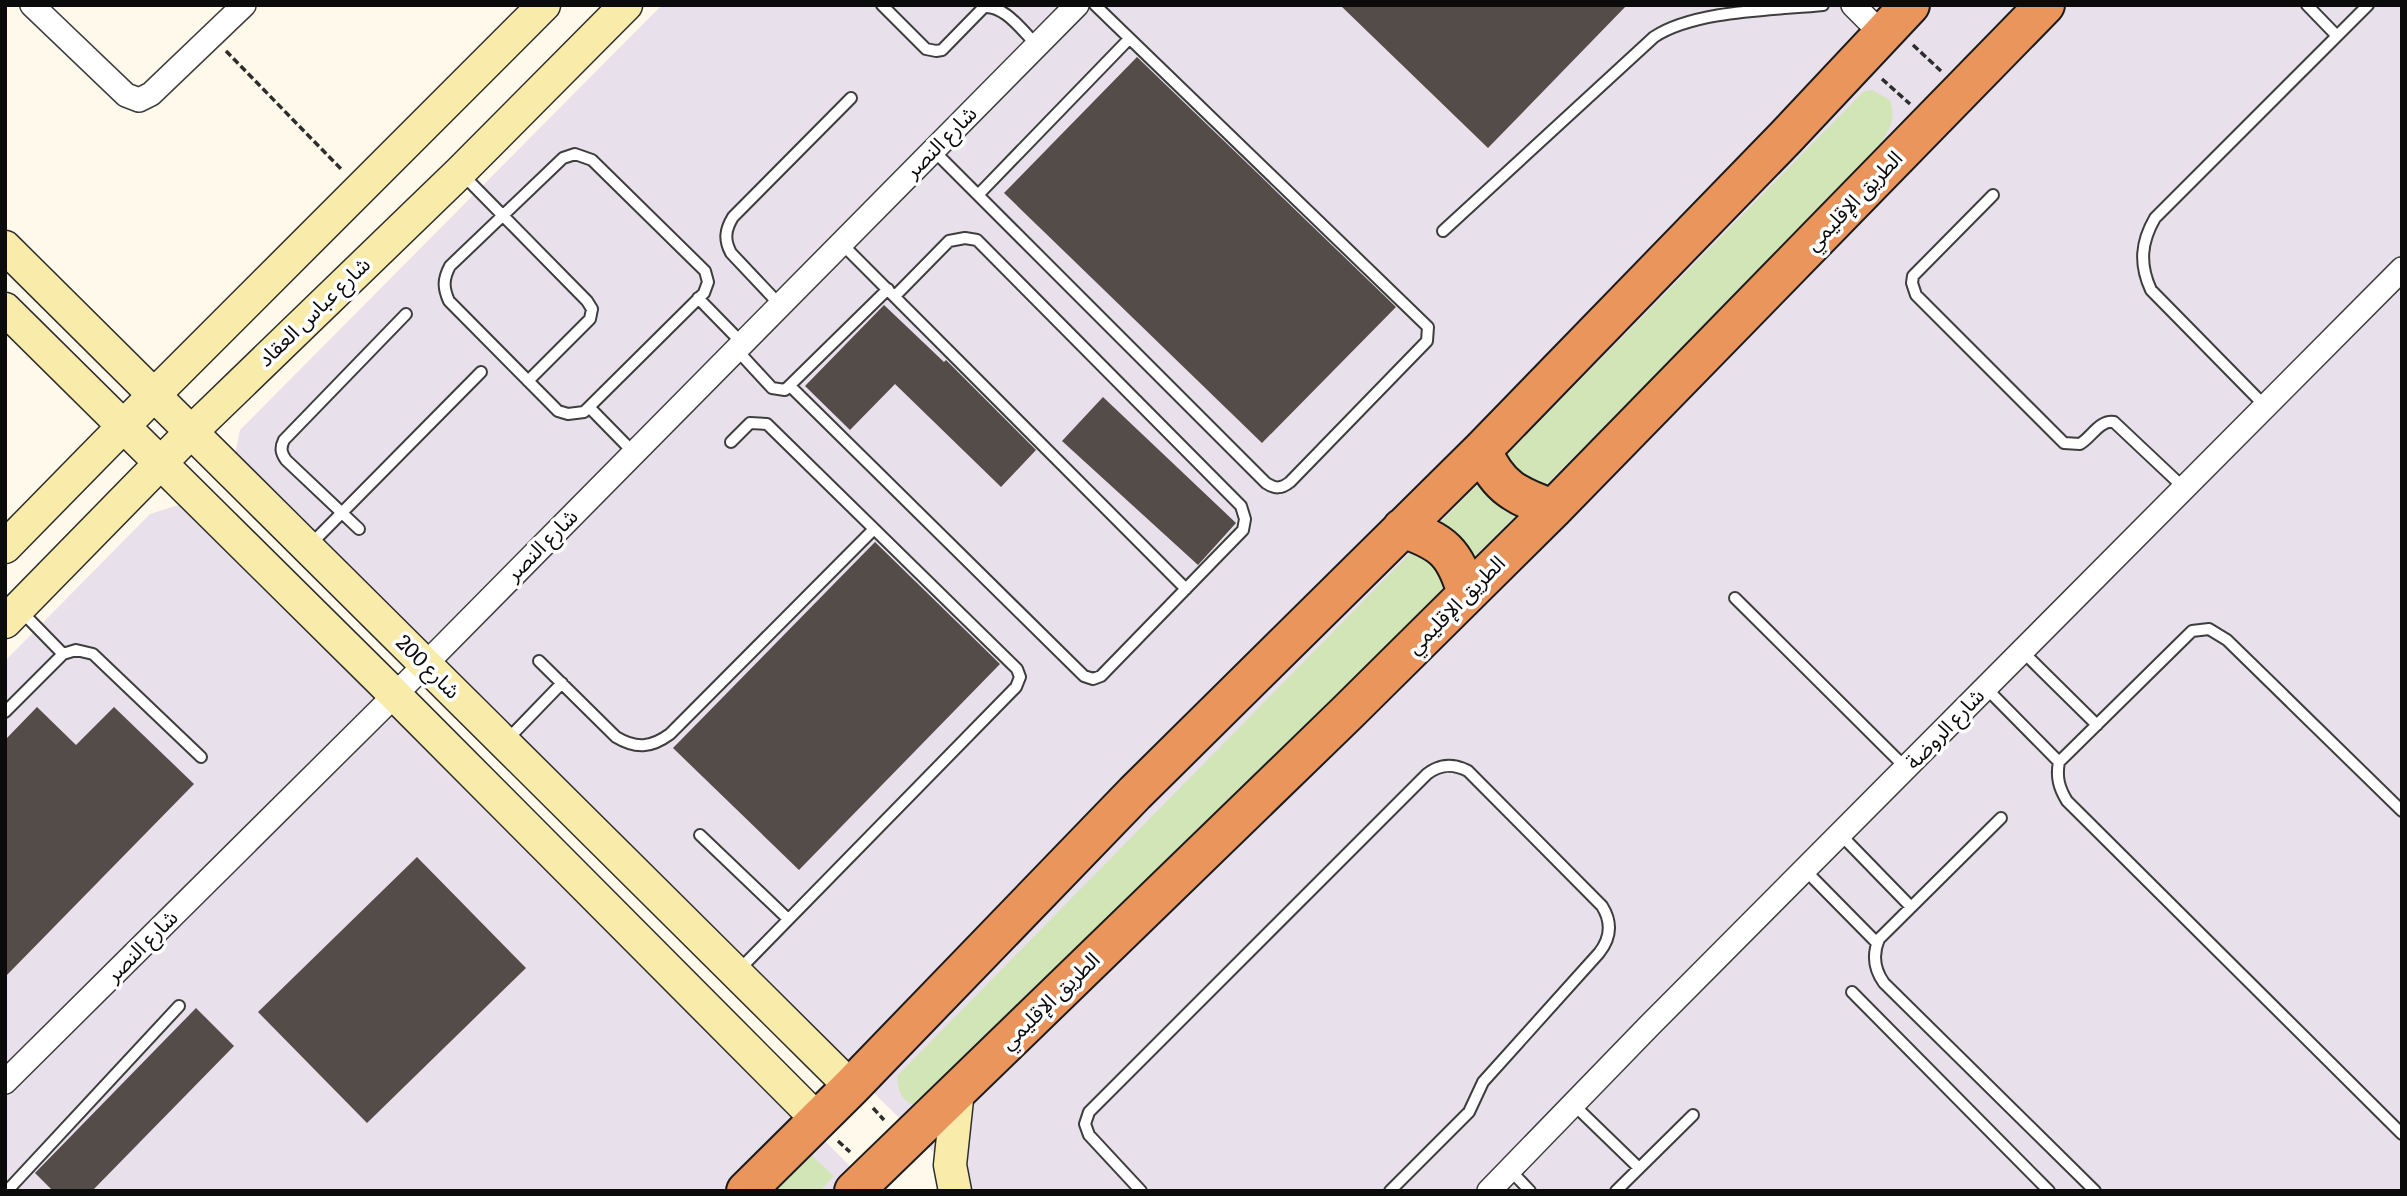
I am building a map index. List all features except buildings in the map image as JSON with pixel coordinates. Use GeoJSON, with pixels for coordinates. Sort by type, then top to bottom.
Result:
{"type":"FeatureCollection","features":[{"type":"Feature","properties":{"kind":"highway","name":"الطريق الإقليمي"},"geometry":{"type":"LineString","coordinates":[[862,1182],[1553,509],[2045,5]]}},
{"type":"Feature","properties":{"kind":"highway"},"geometry":{"type":"LineString","coordinates":[[746,1191],[851,1087],[1135,793],[1482,450],[1886,31]]}},
{"type":"Feature","properties":{"kind":"highway"},"geometry":{"type":"LineString","coordinates":[[1482,450],[1491,469],[1507,488],[1526,499],[1553,509]]}},
{"type":"Feature","properties":{"kind":"highway"},"geometry":{"type":"LineString","coordinates":[[1402,528],[1423,535],[1444,548],[1458,567],[1466,594]]}},
{"type":"Feature","properties":{"kind":"street"},"geometry":{"type":"LineString","coordinates":[[32,5],[126,95],[139,100],[151,94],[244,5]]}},
{"type":"Feature","properties":{"kind":"street"},"geometry":{"type":"LineString","coordinates":[[51,576],[9,544],[123,425],[544,5]]}},
{"type":"Feature","properties":{"kind":"street","name":"شارع عباس العقاد"},"geometry":{"type":"LineString","coordinates":[[12,615],[191,432],[460,172],[626,5]]}},
{"type":"Feature","properties":{"kind":"street","name":"شارع النصر"},"geometry":{"type":"LineString","coordinates":[[5,1082],[395,695],[1077,5]]}},
{"type":"Feature","properties":{"kind":"street"},"geometry":{"type":"LineString","coordinates":[[1853,5],[1886,31]]}},
{"type":"Feature","properties":{"kind":"street","name":"شارع 200"},"geometry":{"type":"LineString","coordinates":[[5,247],[851,1087]]}},
{"type":"Feature","properties":{"kind":"street","name":"شارع الروضة"},"geometry":{"type":"LineString","coordinates":[[1489,1191],[2183,487],[2402,269]]}},
{"type":"Feature","properties":{"kind":"street","name":"شارع 200"},"geometry":{"type":"LineString","coordinates":[[5,309],[395,695],[818,1120]]}},
{"type":"Feature","properties":{"kind":"street"},"geometry":{"type":"LineString","coordinates":[[955,1191],[950,1165],[958,1090]]}},
{"type":"Feature","properties":{"kind":"lane"},"geometry":{"type":"LineString","coordinates":[[882,5],[931,51],[942,50],[984,7],[989,6],[999,9],[1037,45]]}},
{"type":"Feature","properties":{"kind":"lane"},"geometry":{"type":"LineString","coordinates":[[933,150],[1266,483],[1279,488],[1290,482],[1423,345],[1429,331],[1425,323],[1095,5]]}},
{"type":"Feature","properties":{"kind":"lane"},"geometry":{"type":"LineString","coordinates":[[1443,232],[1665,30],[1690,20],[1824,5]]}},
{"type":"Feature","properties":{"kind":"lane"},"geometry":{"type":"LineString","coordinates":[[2307,5],[2337,36]]}},
{"type":"Feature","properties":{"kind":"lane"},"geometry":{"type":"LineString","coordinates":[[2264,406],[2151,290],[2143,268],[2143,245],[2155,218],[2368,5]]}},
{"type":"Feature","properties":{"kind":"lane"},"geometry":{"type":"LineString","coordinates":[[978,195],[1129,38]]}},
{"type":"Feature","properties":{"kind":"lane"},"geometry":{"type":"LineString","coordinates":[[780,305],[731,253],[726,244],[728,225],[851,98]]}},
{"type":"Feature","properties":{"kind":"lane"},"geometry":{"type":"LineString","coordinates":[[575,154],[587,156],[705,271],[707,288],[698,298],[589,407],[576,414],[563,413],[449,302],[444,278],[450,266],[563,158],[575,154]]}},
{"type":"Feature","properties":{"kind":"lane"},"geometry":{"type":"LineString","coordinates":[[460,172],[592,309],[590,319],[528,381]]}},
{"type":"Feature","properties":{"kind":"lane"},"geometry":{"type":"LineString","coordinates":[[1993,195],[1913,276],[1916,295],[2064,443],[2080,444],[2102,424],[2114,422],[2183,487]]}},
{"type":"Feature","properties":{"kind":"lane"},"geometry":{"type":"LineString","coordinates":[[698,298],[772,388],[778,390],[791,387],[949,241],[965,237],[976,240],[1241,506],[1245,519],[1243,530],[1101,676],[1088,679],[791,387]]}},
{"type":"Feature","properties":{"kind":"lane"},"geometry":{"type":"LineString","coordinates":[[841,243],[1186,589]]}},
{"type":"Feature","properties":{"kind":"lane"},"geometry":{"type":"LineString","coordinates":[[359,529],[286,460],[281,445],[406,314]]}},
{"type":"Feature","properties":{"kind":"lane"},"geometry":{"type":"LineString","coordinates":[[308,547],[481,372]]}},
{"type":"Feature","properties":{"kind":"lane"},"geometry":{"type":"LineString","coordinates":[[589,407],[634,453]]}},
{"type":"Feature","properties":{"kind":"lane"},"geometry":{"type":"LineString","coordinates":[[732,442],[750,423],[767,424],[1017,669],[1020,677],[1016,687],[736,972]]}},
{"type":"Feature","properties":{"kind":"lane"},"geometry":{"type":"LineString","coordinates":[[539,660],[622,741],[643,747],[658,743],[874,529]]}},
{"type":"Feature","properties":{"kind":"lane"},"geometry":{"type":"LineString","coordinates":[[1735,598],[1906,768]]}},
{"type":"Feature","properties":{"kind":"lane"},"geometry":{"type":"LineString","coordinates":[[12,615],[63,654]]}},
{"type":"Feature","properties":{"kind":"lane"},"geometry":{"type":"LineString","coordinates":[[2059,762],[2192,631],[2209,629],[2227,640],[2402,811]]}},
{"type":"Feature","properties":{"kind":"lane"},"geometry":{"type":"LineString","coordinates":[[5,712],[63,654],[76,650],[93,654],[201,757]]}},
{"type":"Feature","properties":{"kind":"lane"},"geometry":{"type":"LineString","coordinates":[[2022,650],[2097,725]]}},
{"type":"Feature","properties":{"kind":"lane"},"geometry":{"type":"LineString","coordinates":[[504,743],[562,683]]}},
{"type":"Feature","properties":{"kind":"lane"},"geometry":{"type":"LineString","coordinates":[[1985,687],[2059,762],[2059,785],[2067,801],[2402,1134]]}},
{"type":"Feature","properties":{"kind":"lane"},"geometry":{"type":"LineString","coordinates":[[1137,1189],[1089,1135],[1085,1124],[1089,1112],[1427,774],[1434,768],[1452,765],[1468,771],[1602,906],[1607,914],[1609,930],[1599,953],[1483,1082],[1469,1112],[1390,1191]]}},
{"type":"Feature","properties":{"kind":"lane"},"geometry":{"type":"LineString","coordinates":[[2001,818],[1877,943],[1875,966],[1884,983],[2095,1191]]}},
{"type":"Feature","properties":{"kind":"lane"},"geometry":{"type":"LineString","coordinates":[[1840,834],[1911,907]]}},
{"type":"Feature","properties":{"kind":"lane"},"geometry":{"type":"LineString","coordinates":[[701,835],[788,919]]}},
{"type":"Feature","properties":{"kind":"lane"},"geometry":{"type":"LineString","coordinates":[[1805,870],[1877,943]]}},
{"type":"Feature","properties":{"kind":"lane"},"geometry":{"type":"LineString","coordinates":[[1852,992],[2049,1191]]}},
{"type":"Feature","properties":{"kind":"lane"},"geometry":{"type":"LineString","coordinates":[[7,1191],[179,1006]]}},
{"type":"Feature","properties":{"kind":"lane"},"geometry":{"type":"LineString","coordinates":[[1573,1104],[1639,1168]]}},
{"type":"Feature","properties":{"kind":"lane"},"geometry":{"type":"LineString","coordinates":[[1616,1191],[1693,1115]]}},
{"type":"Feature","properties":{"kind":"lane"},"geometry":{"type":"LineString","coordinates":[[1510,1170],[1530,1191]]}},
{"type":"Feature","properties":{"kind":"path"},"geometry":{"type":"LineString","coordinates":[[1886,31],[1961,90]]}},
{"type":"Feature","properties":{"kind":"path"},"geometry":{"type":"LineString","coordinates":[[1886,31],[1929,122]]}},
{"type":"Feature","properties":{"kind":"path"},"geometry":{"type":"LineString","coordinates":[[212,37],[361,190]]}},
{"type":"Feature","properties":{"kind":"path"},"geometry":{"type":"LineString","coordinates":[[851,1087],[905,1141]]}},
{"type":"Feature","properties":{"kind":"path"},"geometry":{"type":"LineString","coordinates":[[818,1120],[862,1182]]}},
{"type":"Feature","properties":{"kind":"shaded area"},"geometry":{"type":"Polygon","coordinates":[[[662,5],[2402,5],[2402,1191],[973,1191],[234,460],[240,430],[662,5]]]}},
{"type":"Feature","properties":{"kind":"shaded area"},"geometry":{"type":"Polygon","coordinates":[[[185,503],[875,1191],[5,1191],[5,661],[150,514],[185,503]]]}},
{"type":"Feature","properties":{"kind":"green space"},"geometry":{"type":"Polygon","coordinates":[[[1872,90],[1890,100],[1892,121],[1889,130],[1816,213],[1386,646],[921,1107],[906,1100],[900,1092],[897,1076],[1864,91],[1872,90]]]}},
{"type":"Feature","properties":{"kind":"green space"},"geometry":{"type":"Polygon","coordinates":[[[810,1154],[834,1176],[820,1191],[773,1191],[810,1154]]]}}]}
